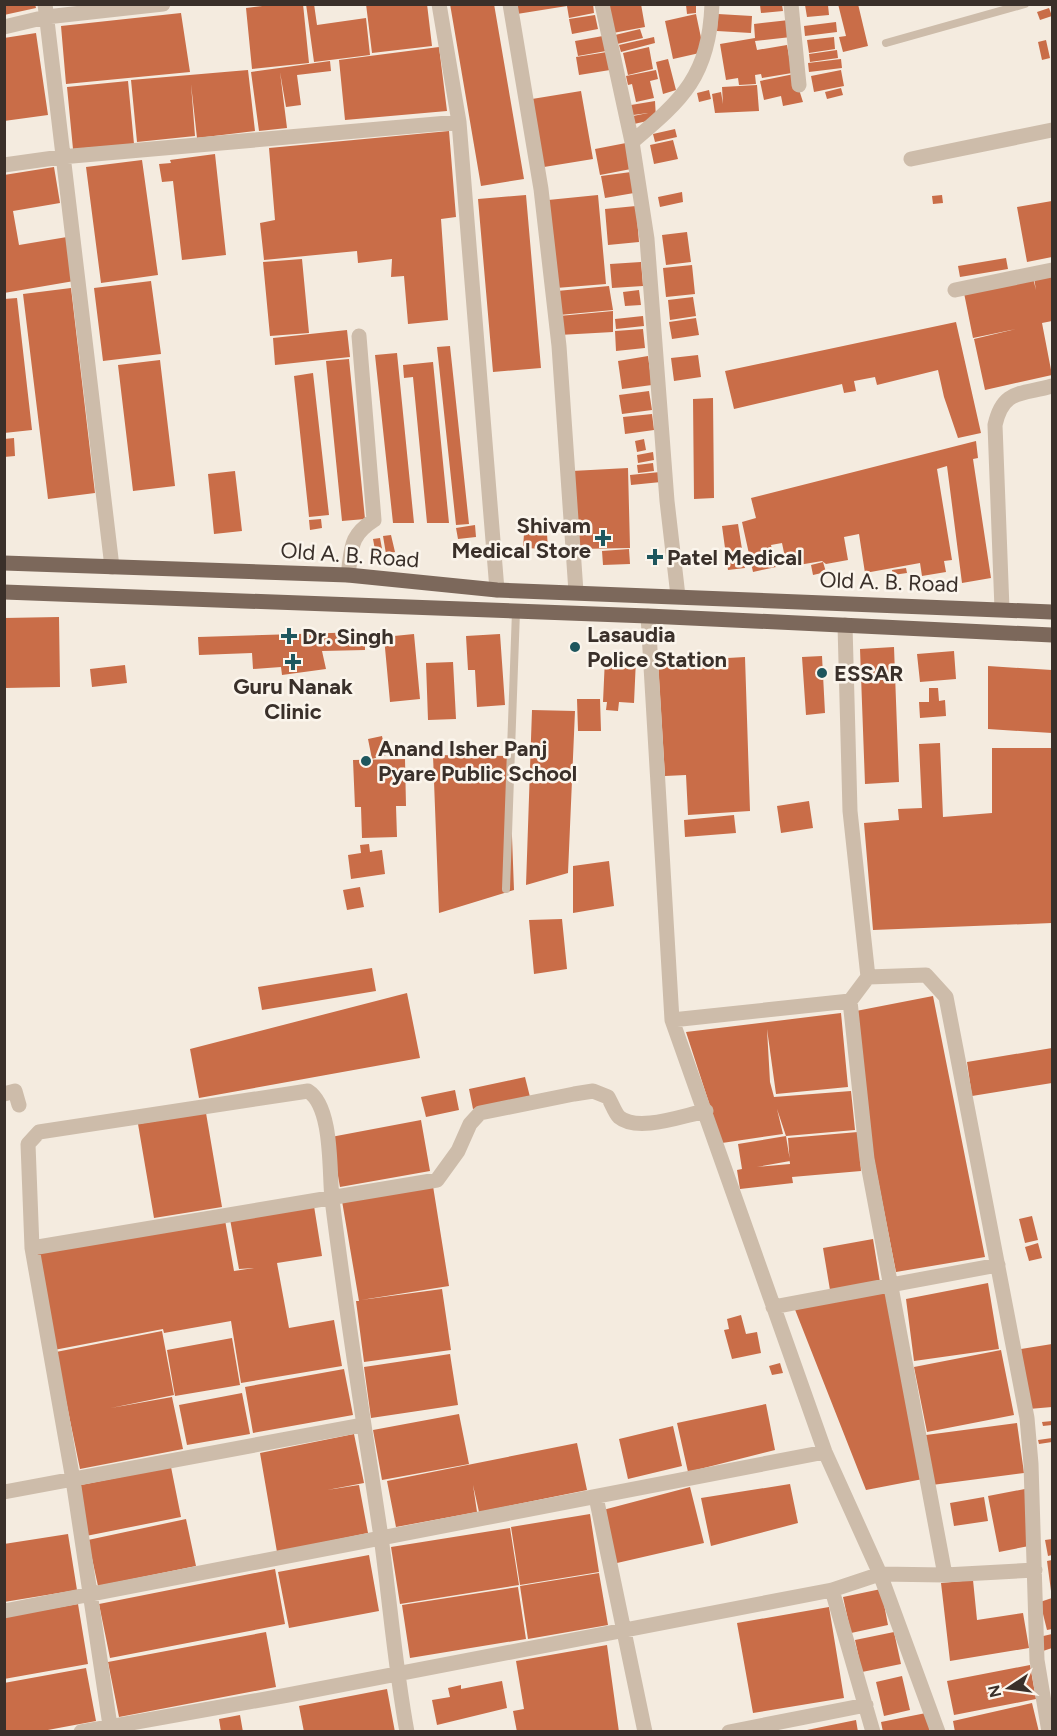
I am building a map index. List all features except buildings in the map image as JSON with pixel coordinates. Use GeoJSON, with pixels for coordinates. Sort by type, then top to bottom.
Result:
{"type":"FeatureCollection","features":[{"type":"Feature","properties":{"kind":"main road","name":"Old A. B. Road"},"geometry":{"type":"LineString","coordinates":[[4,563],[348,575],[497,590],[1053,612]]}},
{"type":"Feature","properties":{"kind":"main road","name":"Old A. B. Road"},"geometry":{"type":"LineString","coordinates":[[4,592],[648,616],[1053,635]]}},
{"type":"Feature","properties":{"kind":"street"},"geometry":{"type":"LineString","coordinates":[[4,27],[46,11],[163,4]]}},
{"type":"Feature","properties":{"kind":"street"},"geometry":{"type":"LineString","coordinates":[[439,4],[459,122],[497,590]]}},
{"type":"Feature","properties":{"kind":"street"},"geometry":{"type":"LineString","coordinates":[[510,4],[541,189],[559,346],[576,592]]}},
{"type":"Feature","properties":{"kind":"street"},"geometry":{"type":"LineString","coordinates":[[602,4],[632,142],[647,239],[667,501],[678,596]]}},
{"type":"Feature","properties":{"kind":"street"},"geometry":{"type":"LineString","coordinates":[[632,142],[674,106],[691,83],[706,55],[712,4]]}},
{"type":"Feature","properties":{"kind":"street"},"geometry":{"type":"LineString","coordinates":[[791,4],[799,85]]}},
{"type":"Feature","properties":{"kind":"street"},"geometry":{"type":"LineString","coordinates":[[46,11],[61,156],[112,567]]}},
{"type":"Feature","properties":{"kind":"street"},"geometry":{"type":"LineString","coordinates":[[4,165],[61,156],[459,122]]}},
{"type":"Feature","properties":{"kind":"street"},"geometry":{"type":"LineString","coordinates":[[911,159],[1053,130]]}},
{"type":"Feature","properties":{"kind":"street"},"geometry":{"type":"LineString","coordinates":[[955,290],[1053,270]]}},
{"type":"Feature","properties":{"kind":"street"},"geometry":{"type":"LineString","coordinates":[[348,575],[352,541],[359,531],[374,520],[359,336]]}},
{"type":"Feature","properties":{"kind":"street"},"geometry":{"type":"LineString","coordinates":[[1002,609],[995,425],[998,410],[1002,402],[1012,397],[1053,386]]}},
{"type":"Feature","properties":{"kind":"street"},"geometry":{"type":"LineString","coordinates":[[648,616],[672,1020],[825,1452],[880,1574],[938,1731]]}},
{"type":"Feature","properties":{"kind":"street"},"geometry":{"type":"LineString","coordinates":[[845,625],[850,811],[868,976],[850,1001],[867,1159],[945,1575]]}},
{"type":"Feature","properties":{"kind":"street"},"geometry":{"type":"LineString","coordinates":[[868,976],[926,975],[946,997],[1027,1418],[1037,1660],[1049,1731]]}},
{"type":"Feature","properties":{"kind":"street"},"geometry":{"type":"LineString","coordinates":[[672,1020],[850,1001]]}},
{"type":"Feature","properties":{"kind":"street"},"geometry":{"type":"LineString","coordinates":[[4,1094],[15,1091],[19,1105]]}},
{"type":"Feature","properties":{"kind":"street"},"geometry":{"type":"LineString","coordinates":[[111,1729],[73,1480],[32,1248],[26,1152],[28,1144],[39,1132],[308,1091],[316,1096],[324,1113],[332,1197],[362,1425],[381,1539],[396,1675],[406,1731]]}},
{"type":"Feature","properties":{"kind":"street"},"geometry":{"type":"LineString","coordinates":[[32,1248],[437,1180],[458,1151],[470,1124],[480,1113],[501,1108],[593,1092],[608,1097],[619,1117],[634,1123],[650,1124],[706,1111]]}},
{"type":"Feature","properties":{"kind":"street"},"geometry":{"type":"LineString","coordinates":[[773,1307],[998,1265]]}},
{"type":"Feature","properties":{"kind":"street"},"geometry":{"type":"LineString","coordinates":[[4,1492],[362,1425]]}},
{"type":"Feature","properties":{"kind":"street"},"geometry":{"type":"LineString","coordinates":[[4,1611],[825,1452]]}},
{"type":"Feature","properties":{"kind":"street"},"geometry":{"type":"LineString","coordinates":[[596,1497],[645,1731]]}},
{"type":"Feature","properties":{"kind":"street"},"geometry":{"type":"LineString","coordinates":[[81,1731],[111,1729],[832,1590],[880,1574],[945,1575],[1035,1570]]}},
{"type":"Feature","properties":{"kind":"street"},"geometry":{"type":"LineString","coordinates":[[832,1590],[873,1731]]}},
{"type":"Feature","properties":{"kind":"street"},"geometry":{"type":"LineString","coordinates":[[729,1731],[866,1704]]}},
{"type":"Feature","properties":{"kind":"lane"},"geometry":{"type":"LineString","coordinates":[[886,43],[1025,4]]}},
{"type":"Feature","properties":{"kind":"lane"},"geometry":{"type":"LineString","coordinates":[[506,889],[516,611]]}},
{"type":"Feature","properties":{"kind":"place","name":"Shivam Medical Store"},"geometry":{"type":"Point","coordinates":[603,538]}},
{"type":"Feature","properties":{"kind":"place","name":"Patel Medical"},"geometry":{"type":"Point","coordinates":[655,557]}},
{"type":"Feature","properties":{"kind":"place","name":"Dr. Singh"},"geometry":{"type":"Point","coordinates":[289,636]}},
{"type":"Feature","properties":{"kind":"place","name":"Lasaudia Police Station"},"geometry":{"type":"Point","coordinates":[575,647]}},
{"type":"Feature","properties":{"kind":"place","name":"Guru Nanak Clinic"},"geometry":{"type":"Point","coordinates":[293,662]}},
{"type":"Feature","properties":{"kind":"place","name":"ESSAR"},"geometry":{"type":"Point","coordinates":[822,673]}},
{"type":"Feature","properties":{"kind":"place","name":"Anand Isher Panj Pyare Public School"},"geometry":{"type":"Point","coordinates":[366,761]}}]}
